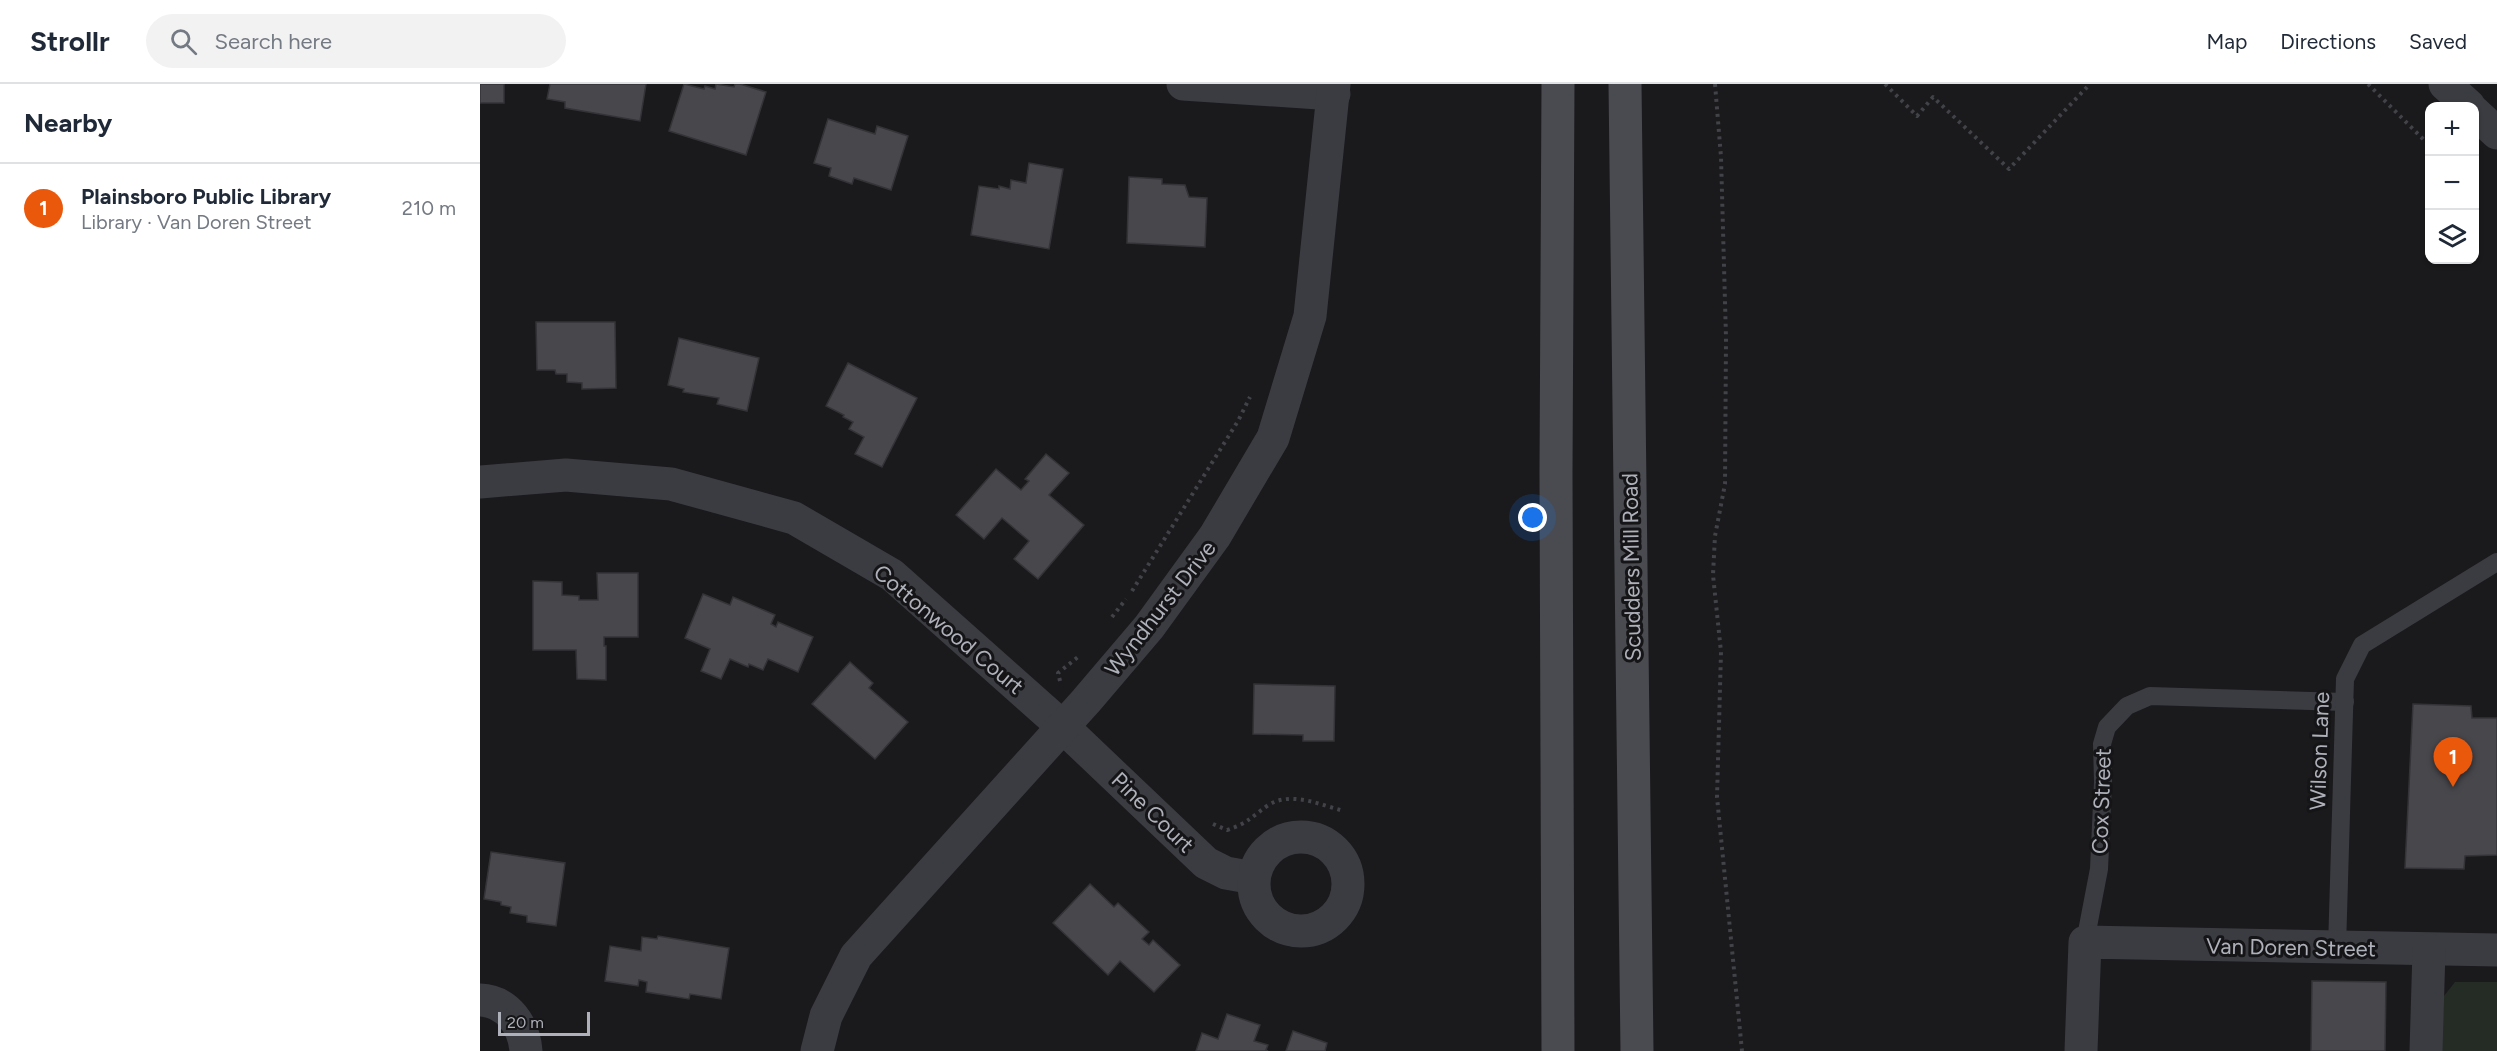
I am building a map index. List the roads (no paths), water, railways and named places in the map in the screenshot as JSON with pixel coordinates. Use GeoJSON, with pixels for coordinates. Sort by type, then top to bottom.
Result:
{"type":"FeatureCollection","features":[{"type":"Feature","properties":{"kind":"main road"},"geometry":{"type":"LineString","coordinates":[[1558,84],[1556,460],[1558,1051]]}},
{"type":"Feature","properties":{"kind":"main road","name":"Scudders Mill Road"},"geometry":{"type":"LineString","coordinates":[[1624,84],[1637,1051]]}},
{"type":"Feature","properties":{"kind":"street"},"geometry":{"type":"LineString","coordinates":[[1183,84],[1334,89]]}},
{"type":"Feature","properties":{"kind":"street"},"geometry":{"type":"LineString","coordinates":[[2445,84],[2465,102]]}},
{"type":"Feature","properties":{"kind":"street","name":"Wyndhurst Drive"},"geometry":{"type":"LineString","coordinates":[[817,1051],[826,1016],[856,956],[1063,727],[1149,627],[1215,536],[1273,438],[1310,316],[1334,89]]}},
{"type":"Feature","properties":{"kind":"street"},"geometry":{"type":"LineString","coordinates":[[2479,116],[2497,133]]}},
{"type":"Feature","properties":{"kind":"street","name":"Cottonwood Court"},"geometry":{"type":"LineString","coordinates":[[480,482],[566,475],[670,484],[794,518],[892,575],[1063,727]]}},
{"type":"Feature","properties":{"kind":"street","name":"Pine Court"},"geometry":{"type":"LineString","coordinates":[[1063,727],[1206,863],[1226,873],[1254,878]]}},
{"type":"Feature","properties":{"kind":"street","name":"Van Doren Street"},"geometry":{"type":"LineString","coordinates":[[2085,942],[2497,950]]}},
{"type":"Feature","properties":{"kind":"street","name":"Cox Street"},"geometry":{"type":"LineString","coordinates":[[2081,1051],[2085,942]]}},
{"type":"Feature","properties":{"kind":"street"},"geometry":{"type":"LineString","coordinates":[[2426,1051],[2429,950]]}},
{"type":"Feature","properties":{"kind":"street"},"geometry":{"type":"LineString","coordinates":[[480,1000],[499,1005],[515,1018],[525,1037],[526,1051]]}},
{"type":"Feature","properties":{"kind":"lane","name":"Wilson Lane"},"geometry":{"type":"LineString","coordinates":[[2337,948],[2345,679],[2362,645],[2497,562]]}},
{"type":"Feature","properties":{"kind":"lane","name":"Cox Street"},"geometry":{"type":"LineString","coordinates":[[2085,942],[2098,869],[2103,782],[2102,744],[2107,727],[2127,706],[2150,696],[2345,702]]}},
{"type":"Feature","properties":{"kind":"place","name":"Plainsboro Public Library"},"geometry":{"type":"Point","coordinates":[2453,787]}}]}
